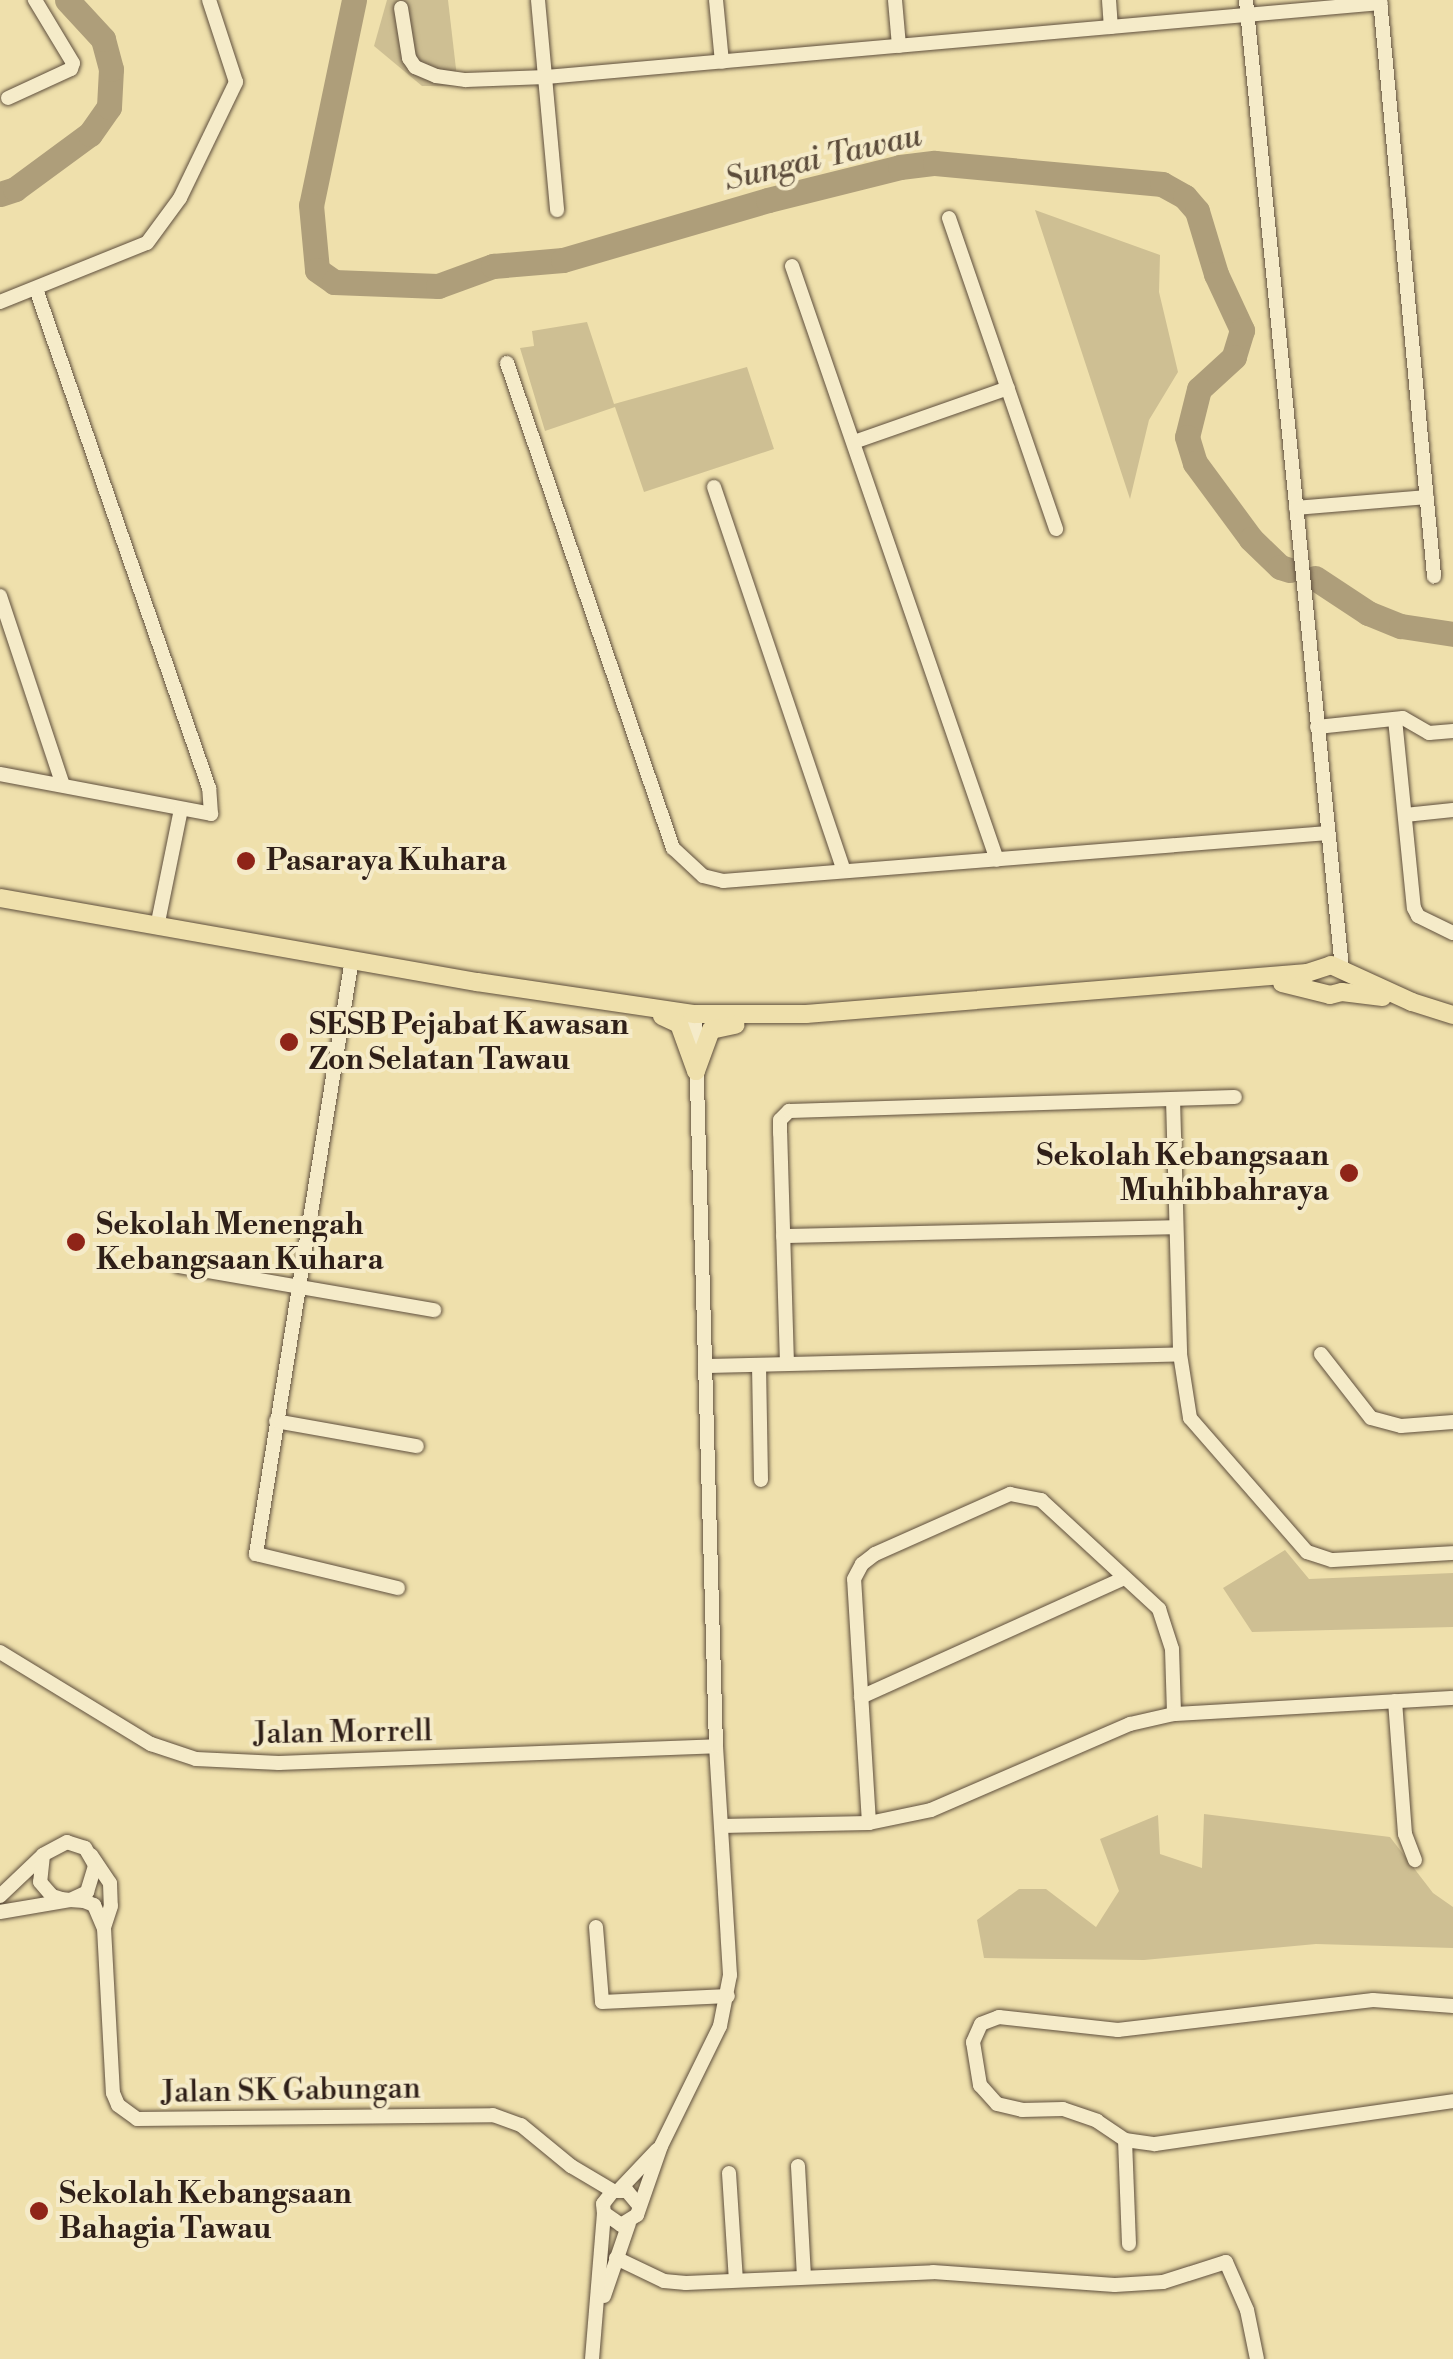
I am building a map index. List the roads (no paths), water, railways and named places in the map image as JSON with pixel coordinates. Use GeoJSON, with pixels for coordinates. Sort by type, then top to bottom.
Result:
{"type":"FeatureCollection","features":[{"type":"Feature","properties":{"kind":"main road"},"geometry":{"type":"LineString","coordinates":[[0,898],[644,1009],[695,1014],[806,1014],[1333,969],[1453,1015]]}},
{"type":"Feature","properties":{"kind":"main road"},"geometry":{"type":"LineString","coordinates":[[1320,990],[1333,969]]}},
{"type":"Feature","properties":{"kind":"main road"},"geometry":{"type":"LineString","coordinates":[[1333,969],[1347,982],[1342,992]]}},
{"type":"Feature","properties":{"kind":"main road"},"geometry":{"type":"LineString","coordinates":[[1247,979],[1320,990],[1330,995],[1342,992],[1412,1002]]}},
{"type":"Feature","properties":{"kind":"main road"},"geometry":{"type":"LineString","coordinates":[[644,1009],[679,1024],[696,1071]]}},
{"type":"Feature","properties":{"kind":"main road"},"geometry":{"type":"LineString","coordinates":[[696,1071],[715,1026],[794,1022],[806,1014]]}},
{"type":"Feature","properties":{"kind":"street"},"geometry":{"type":"LineString","coordinates":[[8,98],[71,69],[73,64],[34,0]]}},
{"type":"Feature","properties":{"kind":"street"},"geometry":{"type":"LineString","coordinates":[[0,302],[147,244],[180,198],[234,95],[236,82],[209,0]]}},
{"type":"Feature","properties":{"kind":"street"},"geometry":{"type":"LineString","coordinates":[[538,0],[557,210]]}},
{"type":"Feature","properties":{"kind":"street"},"geometry":{"type":"LineString","coordinates":[[716,0],[722,62]]}},
{"type":"Feature","properties":{"kind":"street"},"geometry":{"type":"LineString","coordinates":[[895,0],[900,46]]}},
{"type":"Feature","properties":{"kind":"street"},"geometry":{"type":"LineString","coordinates":[[1109,0],[1111,27]]}},
{"type":"Feature","properties":{"kind":"street"},"geometry":{"type":"LineString","coordinates":[[402,8],[409,58],[423,72],[466,80],[546,78],[1111,27],[1246,7],[1380,1],[1434,576]]}},
{"type":"Feature","properties":{"kind":"street"},"geometry":{"type":"LineString","coordinates":[[1246,7],[1336,918],[1333,969]]}},
{"type":"Feature","properties":{"kind":"street"},"geometry":{"type":"LineString","coordinates":[[949,218],[1056,530]]}},
{"type":"Feature","properties":{"kind":"street"},"geometry":{"type":"LineString","coordinates":[[792,266],[998,860]]}},
{"type":"Feature","properties":{"kind":"street"},"geometry":{"type":"LineString","coordinates":[[0,774],[211,814],[209,788],[36,290]]}},
{"type":"Feature","properties":{"kind":"street"},"geometry":{"type":"LineString","coordinates":[[507,363],[673,848],[703,876],[723,882],[1328,832]]}},
{"type":"Feature","properties":{"kind":"street"},"geometry":{"type":"LineString","coordinates":[[854,442],[1008,388]]}},
{"type":"Feature","properties":{"kind":"street"},"geometry":{"type":"LineString","coordinates":[[714,487],[844,871]]}},
{"type":"Feature","properties":{"kind":"street"},"geometry":{"type":"LineString","coordinates":[[1296,508],[1426,497]]}},
{"type":"Feature","properties":{"kind":"street"},"geometry":{"type":"LineString","coordinates":[[0,596],[63,785]]}},
{"type":"Feature","properties":{"kind":"street"},"geometry":{"type":"LineString","coordinates":[[1317,727],[1403,718],[1429,733],[1453,731]]}},
{"type":"Feature","properties":{"kind":"street"},"geometry":{"type":"LineString","coordinates":[[1395,719],[1414,908],[1418,916],[1453,933]]}},
{"type":"Feature","properties":{"kind":"street"},"geometry":{"type":"LineString","coordinates":[[157,927],[181,809]]}},
{"type":"Feature","properties":{"kind":"street"},"geometry":{"type":"LineString","coordinates":[[1405,816],[1453,810]]}},
{"type":"Feature","properties":{"kind":"street"},"geometry":{"type":"LineString","coordinates":[[352,959],[256,1554],[398,1588]]}},
{"type":"Feature","properties":{"kind":"street"},"geometry":{"type":"LineString","coordinates":[[594,2325],[629,2223],[636,2214],[661,2146],[706,2060],[728,1996],[730,1929],[716,1746],[695,1014]]}},
{"type":"Feature","properties":{"kind":"street"},"geometry":{"type":"LineString","coordinates":[[786,1364],[780,1120],[789,1111],[1235,1097]]}},
{"type":"Feature","properties":{"kind":"street"},"geometry":{"type":"LineString","coordinates":[[1173,1099],[1180,1354],[1190,1418],[1306,1552],[1332,1560],[1453,1552]]}},
{"type":"Feature","properties":{"kind":"street"},"geometry":{"type":"LineString","coordinates":[[783,1236],[1176,1227]]}},
{"type":"Feature","properties":{"kind":"street"},"geometry":{"type":"LineString","coordinates":[[179,1266],[434,1310]]}},
{"type":"Feature","properties":{"kind":"street"},"geometry":{"type":"LineString","coordinates":[[705,1366],[1180,1354]]}},
{"type":"Feature","properties":{"kind":"street"},"geometry":{"type":"LineString","coordinates":[[1321,1354],[1372,1418],[1401,1426],[1453,1422]]}},
{"type":"Feature","properties":{"kind":"street"},"geometry":{"type":"LineString","coordinates":[[759,1365],[761,1480]]}},
{"type":"Feature","properties":{"kind":"street"},"geometry":{"type":"LineString","coordinates":[[276,1421],[417,1446]]}},
{"type":"Feature","properties":{"kind":"street"},"geometry":{"type":"LineString","coordinates":[[869,1823],[854,1579],[862,1564],[876,1554],[1010,1494],[1040,1500],[1166,1622],[1174,1663],[1174,1714]]}},
{"type":"Feature","properties":{"kind":"street"},"geometry":{"type":"LineString","coordinates":[[861,1697],[1124,1578]]}},
{"type":"Feature","properties":{"kind":"street","name":"Jalan Morrell"},"geometry":{"type":"LineString","coordinates":[[0,1652],[151,1744],[196,1759],[362,1761],[716,1746]]}},
{"type":"Feature","properties":{"kind":"street"},"geometry":{"type":"LineString","coordinates":[[721,1826],[869,1823],[931,1810],[1130,1724],[1174,1714],[1453,1698]]}},
{"type":"Feature","properties":{"kind":"street"},"geometry":{"type":"LineString","coordinates":[[1395,1701],[1405,1834],[1415,1860]]}},
{"type":"Feature","properties":{"kind":"street"},"geometry":{"type":"LineString","coordinates":[[0,1896],[43,1855],[68,1842],[91,1855],[96,1868],[93,1884],[70,1900],[0,1912]]}},
{"type":"Feature","properties":{"kind":"street"},"geometry":{"type":"LineString","coordinates":[[43,1855],[40,1882],[52,1896],[94,1905],[104,1928]]}},
{"type":"Feature","properties":{"kind":"street","name":"Jalan SK Gabungan"},"geometry":{"type":"LineString","coordinates":[[91,1855],[107,1872],[110,1883],[111,1906],[104,1928],[111,2078],[118,2104],[137,2120],[493,2114],[521,2125],[571,2166],[616,2190]]}},
{"type":"Feature","properties":{"kind":"street"},"geometry":{"type":"LineString","coordinates":[[596,1927],[602,2002],[610,2005],[728,1996]]}},
{"type":"Feature","properties":{"kind":"street"},"geometry":{"type":"LineString","coordinates":[[1453,2006],[1372,2000],[1118,2030],[999,2017],[975,2031],[976,2072],[996,2104],[1006,2109],[1079,2114],[1125,2140],[1181,2144],[1453,2101]]}},
{"type":"Feature","properties":{"kind":"street"},"geometry":{"type":"LineString","coordinates":[[1125,2140],[1129,2244]]}},
{"type":"Feature","properties":{"kind":"street"},"geometry":{"type":"LineString","coordinates":[[592,2359],[603,2208],[661,2146]]}},
{"type":"Feature","properties":{"kind":"street","name":"Jalan SK Gabungan"},"geometry":{"type":"LineString","coordinates":[[571,2166],[603,2208]]}},
{"type":"Feature","properties":{"kind":"street"},"geometry":{"type":"LineString","coordinates":[[798,2166],[804,2276]]}},
{"type":"Feature","properties":{"kind":"street"},"geometry":{"type":"LineString","coordinates":[[729,2172],[736,2280]]}},
{"type":"Feature","properties":{"kind":"street"},"geometry":{"type":"LineString","coordinates":[[616,2190],[632,2194],[638,2203]]}},
{"type":"Feature","properties":{"kind":"street"},"geometry":{"type":"LineString","coordinates":[[603,2208],[614,2224],[629,2223]]}},
{"type":"Feature","properties":{"kind":"street"},"geometry":{"type":"LineString","coordinates":[[616,2258],[664,2280],[934,2272],[1116,2284],[1163,2282],[1226,2262],[1248,2310],[1257,2359]]}},
{"type":"Feature","properties":{"kind":"waterway","name":"Sungai Tawau"},"geometry":{"type":"LineString","coordinates":[[0,194],[15,189],[90,134],[109,107],[111,69],[103,39],[67,0]]}},
{"type":"Feature","properties":{"kind":"waterway","name":"Sungai Tawau"},"geometry":{"type":"LineString","coordinates":[[354,0],[311,205],[317,270],[334,282],[438,286],[493,266],[563,260],[768,200],[900,167],[935,163],[1162,184],[1185,197],[1197,211],[1216,274],[1242,330],[1234,357],[1199,389],[1187,437],[1195,463],[1251,539],[1280,567],[1290,570]]}},
{"type":"Feature","properties":{"kind":"waterway","name":"Sungai Tawau"},"geometry":{"type":"LineString","coordinates":[[1315,578],[1368,613],[1401,626],[1453,634]]}},
{"type":"Feature","properties":{"kind":"place","name":"Pasaraya Kuhara"},"geometry":{"type":"Point","coordinates":[246,861]}},
{"type":"Feature","properties":{"kind":"place","name":"SESB Pejabat Kawasan Zon Selatan Tawau"},"geometry":{"type":"Point","coordinates":[289,1042]}},
{"type":"Feature","properties":{"kind":"place","name":"Sekolah Kebangsaan Muhibbahraya"},"geometry":{"type":"Point","coordinates":[1349,1173]}},
{"type":"Feature","properties":{"kind":"place","name":"Sekolah Menengah Kebangsaan Kuhara"},"geometry":{"type":"Point","coordinates":[76,1242]}},
{"type":"Feature","properties":{"kind":"place","name":"Sekolah Kebangsaan Bahagia Tawau"},"geometry":{"type":"Point","coordinates":[39,2211]}}]}
